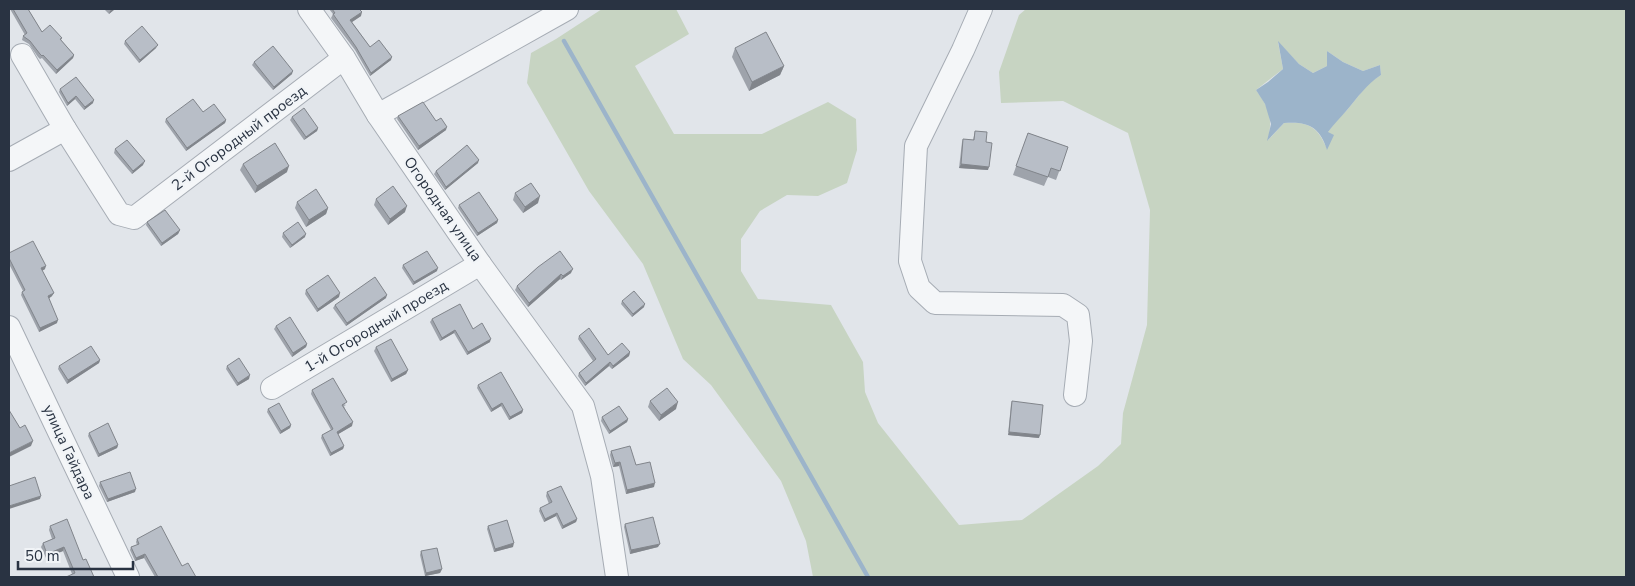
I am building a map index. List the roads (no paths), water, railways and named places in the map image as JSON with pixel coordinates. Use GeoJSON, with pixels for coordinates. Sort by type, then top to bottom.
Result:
{"type":"FeatureCollection","features":[{"type":"Feature","properties":{"kind":"street","name":"Огородная улица"},"geometry":{"type":"LineString","coordinates":[[309,9],[344,58],[378,115],[480,264],[583,406],[602,476],[610,575]]}},
{"type":"Feature","properties":{"kind":"street"},"geometry":{"type":"LineString","coordinates":[[378,115],[568,9]]}},
{"type":"Feature","properties":{"kind":"street"},"geometry":{"type":"LineString","coordinates":[[980,9],[963,50],[916,146],[910,261],[918,288],[935,303],[1063,305],[1078,315],[1081,341],[1075,395]]}},
{"type":"Feature","properties":{"kind":"street"},"geometry":{"type":"LineString","coordinates":[[9,160],[65,129],[22,55]]}},
{"type":"Feature","properties":{"kind":"street","name":"2-й Огородный проезд"},"geometry":{"type":"LineString","coordinates":[[65,129],[118,214],[134,218],[344,58]]}},
{"type":"Feature","properties":{"kind":"street","name":"1-й Огородный проезд"},"geometry":{"type":"LineString","coordinates":[[272,388],[480,264]]}},
{"type":"Feature","properties":{"kind":"street","name":"улица Гайдара"},"geometry":{"type":"LineString","coordinates":[[9,326],[128,577]]}},
{"type":"Feature","properties":{"kind":"water"},"geometry":{"type":"Polygon","coordinates":[[[1278,41],[1299,64],[1313,73],[1327,66],[1327,51],[1343,62],[1363,71],[1380,65],[1381,75],[1362,91],[1328,132],[1334,135],[1327,150],[1317,131],[1300,123],[1284,123],[1267,141],[1271,124],[1265,104],[1256,90],[1283,69],[1278,41]]]}},
{"type":"Feature","properties":{"kind":"waterway"},"geometry":{"type":"LineString","coordinates":[[564,41],[868,577]]}}]}
